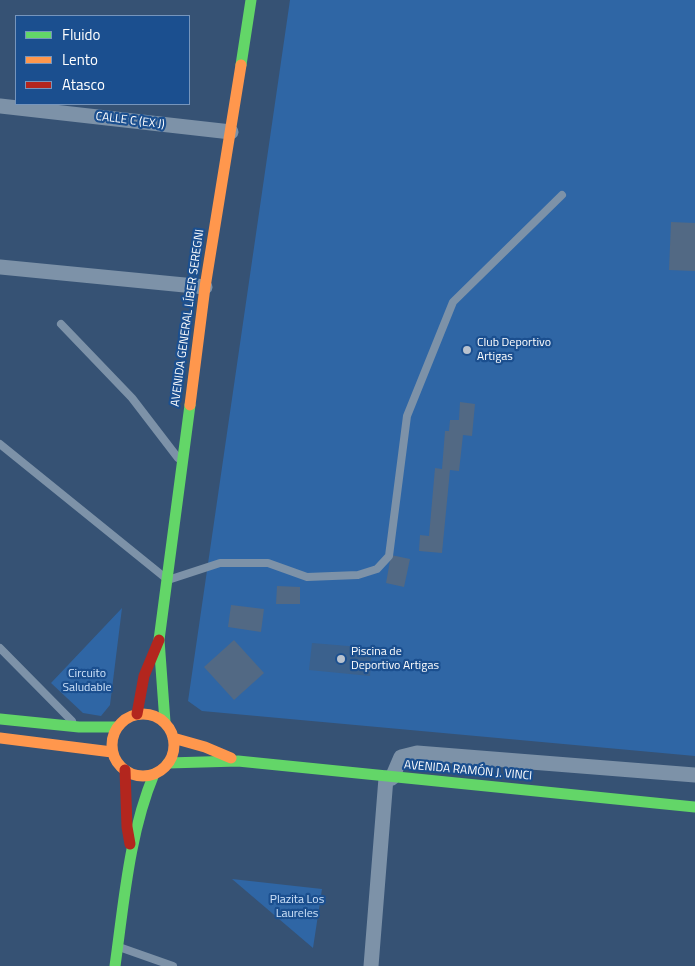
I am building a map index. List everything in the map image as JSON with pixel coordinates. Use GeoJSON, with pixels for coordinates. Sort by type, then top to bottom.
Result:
{"type":"FeatureCollection","features":[{"type":"Feature","properties":{"kind":"street","name":"AVENIDA GENERAL LÍBER SEREGNI"},"geometry":{"type":"LineString","coordinates":[[165,722],[159,640],[205,287],[251,0]]}},
{"type":"Feature","properties":{"kind":"street","name":"CALLE C (EX J)"},"geometry":{"type":"LineString","coordinates":[[0,106],[231,132]]}},
{"type":"Feature","properties":{"kind":"street"},"geometry":{"type":"LineString","coordinates":[[0,267],[205,287]]}},
{"type":"Feature","properties":{"kind":"street","name":"AVENIDA GENERAL LÍBER SEREGNI"},"geometry":{"type":"LineString","coordinates":[[137,714],[141,680],[149,658],[159,640]]}},
{"type":"Feature","properties":{"kind":"street"},"geometry":{"type":"LineString","coordinates":[[115,966],[131,852],[146,793],[154,774],[168,763],[172,755],[173,738],[165,722],[149,714],[137,714],[124,720],[113,734],[112,752],[125,770],[137,775],[154,774]]}},
{"type":"Feature","properties":{"kind":"street"},"geometry":{"type":"LineString","coordinates":[[0,719],[79,727],[118,727]]}},
{"type":"Feature","properties":{"kind":"street"},"geometry":{"type":"LineString","coordinates":[[0,738],[112,752]]}},
{"type":"Feature","properties":{"kind":"street","name":"AVENIDA RAMÓN J. VINCI"},"geometry":{"type":"LineString","coordinates":[[173,738],[205,747],[238,761]]}},
{"type":"Feature","properties":{"kind":"street"},"geometry":{"type":"LineString","coordinates":[[371,966],[389,778],[400,757],[417,753],[695,775]]}},
{"type":"Feature","properties":{"kind":"street","name":"AVENIDA RAMÓN J. VINCI"},"geometry":{"type":"LineString","coordinates":[[168,763],[238,761],[389,778],[695,807]]}},
{"type":"Feature","properties":{"kind":"street"},"geometry":{"type":"LineString","coordinates":[[125,770],[127,827],[131,852]]}},
{"type":"Feature","properties":{"kind":"lane"},"geometry":{"type":"LineString","coordinates":[[0,444],[168,580],[220,563],[268,563],[307,577],[358,575],[377,569],[389,556],[406,416],[453,302],[562,195]]}},
{"type":"Feature","properties":{"kind":"lane"},"geometry":{"type":"LineString","coordinates":[[61,324],[132,398],[182,464]]}},
{"type":"Feature","properties":{"kind":"lane"},"geometry":{"type":"LineString","coordinates":[[0,648],[79,727]]}},
{"type":"Feature","properties":{"kind":"lane"},"geometry":{"type":"LineString","coordinates":[[117,947],[173,966]]}},
{"type":"Feature","properties":{"kind":"green space","name":"Club Deportivo Artigas"},"geometry":{"type":"Polygon","coordinates":[[[290,0],[695,0],[695,756],[202,711],[188,701],[290,0]]]}},
{"type":"Feature","properties":{"kind":"green space","name":"Circuito Saludable"},"geometry":{"type":"Polygon","coordinates":[[[122,608],[110,705],[101,716],[83,713],[51,683],[122,608]]]}},
{"type":"Feature","properties":{"kind":"green space","name":"Plazita Los Laureles"},"geometry":{"type":"Polygon","coordinates":[[[232,879],[322,889],[313,948],[232,879]]]}},
{"type":"Feature","properties":{"kind":"shaded area","name":"Piscina de Deportivo Artigas"},"geometry":{"type":"Polygon","coordinates":[[[312,643],[372,648],[370,676],[309,670],[312,643]]]}},
{"type":"Feature","properties":{"kind":"building"},"geometry":{"type":"Polygon","coordinates":[[[671,222],[695,223],[695,271],[669,270],[671,222]]]}},
{"type":"Feature","properties":{"kind":"building"},"geometry":{"type":"Polygon","coordinates":[[[460,402],[475,404],[472,436],[463,435],[459,471],[450,470],[442,553],[419,551],[420,535],[429,536],[435,468],[442,469],[445,431],[449,431],[450,420],[459,420],[460,402]]]}},
{"type":"Feature","properties":{"kind":"building"},"geometry":{"type":"Polygon","coordinates":[[[391,555],[410,559],[404,587],[386,583],[391,555]]]}},
{"type":"Feature","properties":{"kind":"building"},"geometry":{"type":"Polygon","coordinates":[[[277,586],[300,587],[300,604],[276,604],[277,586]]]}},
{"type":"Feature","properties":{"kind":"building"},"geometry":{"type":"Polygon","coordinates":[[[231,605],[264,609],[261,632],[228,627],[231,605]]]}},
{"type":"Feature","properties":{"kind":"building"},"geometry":{"type":"Polygon","coordinates":[[[234,640],[264,673],[234,700],[204,667],[234,640]]]}},
{"type":"Feature","properties":{"kind":"traffic: fast"},"geometry":{"type":"LineString","coordinates":[[241,65],[251,0]]}},
{"type":"Feature","properties":{"kind":"traffic: fast"},"geometry":{"type":"LineString","coordinates":[[165,722],[159,640],[190,405]]}},
{"type":"Feature","properties":{"kind":"traffic: fast"},"geometry":{"type":"LineString","coordinates":[[0,719],[79,727],[117,727]]}},
{"type":"Feature","properties":{"kind":"traffic: fast"},"geometry":{"type":"LineString","coordinates":[[168,763],[238,761],[695,807]]}},
{"type":"Feature","properties":{"kind":"traffic: fast"},"geometry":{"type":"LineString","coordinates":[[115,966],[133,844],[154,774]]}},
{"type":"Feature","properties":{"kind":"traffic: slow"},"geometry":{"type":"LineString","coordinates":[[190,405],[205,287],[241,65]]}},
{"type":"Feature","properties":{"kind":"traffic: slow"},"geometry":{"type":"LineString","coordinates":[[143,714],[155,716],[165,723],[172,733],[174,745],[172,757],[165,767],[155,774],[143,776],[131,774],[121,767],[114,757],[112,745],[114,733],[121,723],[131,716],[143,714]]}},
{"type":"Feature","properties":{"kind":"traffic: slow"},"geometry":{"type":"LineString","coordinates":[[0,738],[112,752]]}},
{"type":"Feature","properties":{"kind":"traffic: slow"},"geometry":{"type":"LineString","coordinates":[[173,738],[205,747],[231,758]]}},
{"type":"Feature","properties":{"kind":"traffic: jam"},"geometry":{"type":"LineString","coordinates":[[137,714],[144,676],[159,640]]}},
{"type":"Feature","properties":{"kind":"traffic: jam"},"geometry":{"type":"LineString","coordinates":[[125,770],[127,827],[130,844]]}},
{"type":"Feature","properties":{"kind":"place","name":"Club Deportivo Artigas"},"geometry":{"type":"Point","coordinates":[467,350]}},
{"type":"Feature","properties":{"kind":"place","name":"Piscina de Deportivo Artigas"},"geometry":{"type":"Point","coordinates":[341,659]}}]}
